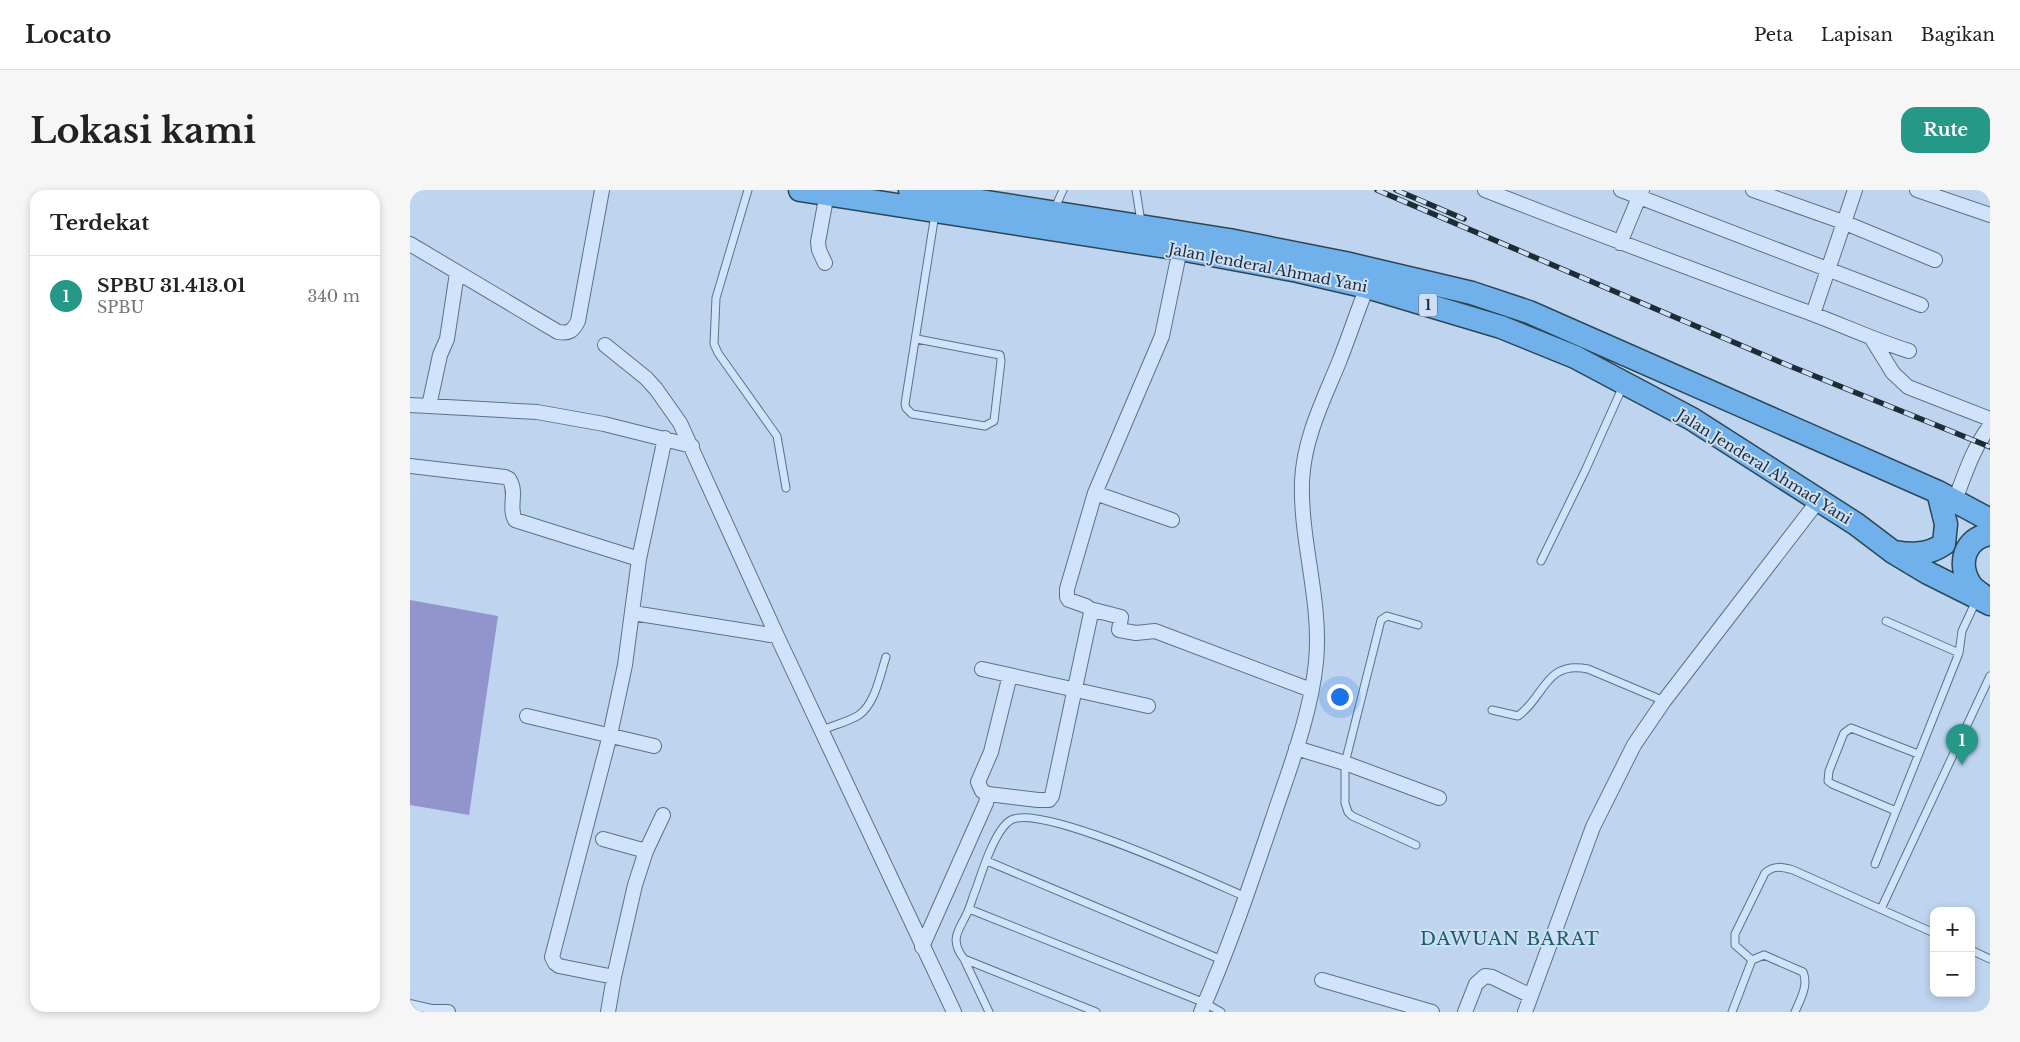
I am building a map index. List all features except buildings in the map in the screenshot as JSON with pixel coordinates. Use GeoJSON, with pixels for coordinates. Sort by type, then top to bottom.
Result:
{"type":"FeatureCollection","features":[{"type":"Feature","properties":{"kind":"highway","name":"Jalan Jenderal Ahmad Yani"},"geometry":{"type":"LineString","coordinates":[[800,190],[827,194],[1053,213],[1229,240],[1345,263],[1501,302],[1585,336],[1946,496],[1990,520]]}},
{"type":"Feature","properties":{"kind":"highway","name":"Jalan Jenderal Ahmad Yani"},"geometry":{"type":"LineString","coordinates":[[910,190],[938,203],[1298,271],[1367,287],[1501,327],[1575,357],[1720,436],[1856,524],[1893,552],[1928,574],[1986,601]]}},
{"type":"Feature","properties":{"kind":"highway"},"geometry":{"type":"LineString","coordinates":[[1893,552],[1912,555],[1934,551],[1944,544],[1946,496]]}},
{"type":"Feature","properties":{"kind":"highway"},"geometry":{"type":"LineString","coordinates":[[1986,601],[1971,586],[1966,575],[1964,554],[1968,546],[1975,540],[1990,534]]}},
{"type":"Feature","properties":{"kind":"street"},"geometry":{"type":"LineString","coordinates":[[410,244],[558,332],[570,332],[578,321],[602,190]]}},
{"type":"Feature","properties":{"kind":"street"},"geometry":{"type":"LineString","coordinates":[[1485,190],[1620,243],[1813,314],[1872,339],[1909,351]]}},
{"type":"Feature","properties":{"kind":"street"},"geometry":{"type":"LineString","coordinates":[[1620,190],[1641,193],[1826,269],[1921,305]]}},
{"type":"Feature","properties":{"kind":"street"},"geometry":{"type":"LineString","coordinates":[[1753,190],[1843,222],[1935,260]]}},
{"type":"Feature","properties":{"kind":"street"},"geometry":{"type":"LineString","coordinates":[[1813,314],[1826,269],[1855,190]]}},
{"type":"Feature","properties":{"kind":"street"},"geometry":{"type":"LineString","coordinates":[[1917,190],[1990,215]]}},
{"type":"Feature","properties":{"kind":"street"},"geometry":{"type":"LineString","coordinates":[[1620,243],[1641,193]]}},
{"type":"Feature","properties":{"kind":"street"},"geometry":{"type":"LineString","coordinates":[[825,263],[819,250],[818,242],[827,194]]}},
{"type":"Feature","properties":{"kind":"street"},"geometry":{"type":"LineString","coordinates":[[1180,249],[1162,336],[1095,493],[1067,590],[1067,597],[1069,600],[1090,609],[1120,617],[1119,630],[1136,633],[1155,631],[1311,690]]}},
{"type":"Feature","properties":{"kind":"street"},"geometry":{"type":"LineString","coordinates":[[429,406],[440,355],[447,339],[457,273]]}},
{"type":"Feature","properties":{"kind":"street"},"geometry":{"type":"LineString","coordinates":[[1203,1007],[1246,896],[1296,748],[1311,690],[1316,662],[1317,611],[1302,513],[1302,481],[1305,452],[1313,425],[1367,287]]}},
{"type":"Feature","properties":{"kind":"street"},"geometry":{"type":"LineString","coordinates":[[1872,339],[1893,373],[1908,387],[1990,419]]}},
{"type":"Feature","properties":{"kind":"street"},"geometry":{"type":"LineString","coordinates":[[605,345],[626,360],[656,389],[680,423],[922,947],[954,1012]]}},
{"type":"Feature","properties":{"kind":"street"},"geometry":{"type":"LineString","coordinates":[[410,405],[537,412],[604,424],[692,446]]}},
{"type":"Feature","properties":{"kind":"street"},"geometry":{"type":"LineString","coordinates":[[1946,496],[1971,457],[1981,437],[1990,426]]}},
{"type":"Feature","properties":{"kind":"street"},"geometry":{"type":"LineString","coordinates":[[614,977],[559,966],[555,963],[552,956],[610,736],[625,665],[633,613],[638,559],[665,438]]}},
{"type":"Feature","properties":{"kind":"street"},"geometry":{"type":"LineString","coordinates":[[410,466],[510,479],[514,487],[513,516],[515,520],[638,559]]}},
{"type":"Feature","properties":{"kind":"street"},"geometry":{"type":"LineString","coordinates":[[1095,493],[1172,520]]}},
{"type":"Feature","properties":{"kind":"street"},"geometry":{"type":"LineString","coordinates":[[1524,1012],[1593,826],[1634,745],[1664,701],[1818,501]]}},
{"type":"Feature","properties":{"kind":"street"},"geometry":{"type":"LineString","coordinates":[[1010,676],[991,752],[978,782],[982,791],[988,794],[1049,800],[1052,796],[1076,691],[1091,613],[1090,609]]}},
{"type":"Feature","properties":{"kind":"street"},"geometry":{"type":"LineString","coordinates":[[633,613],[778,636]]}},
{"type":"Feature","properties":{"kind":"street"},"geometry":{"type":"LineString","coordinates":[[982,669],[1148,706]]}},
{"type":"Feature","properties":{"kind":"street"},"geometry":{"type":"LineString","coordinates":[[527,716],[654,746]]}},
{"type":"Feature","properties":{"kind":"street"},"geometry":{"type":"LineString","coordinates":[[1296,748],[1345,763],[1439,798]]}},
{"type":"Feature","properties":{"kind":"street"},"geometry":{"type":"LineString","coordinates":[[922,947],[980,817],[988,794]]}},
{"type":"Feature","properties":{"kind":"street"},"geometry":{"type":"LineString","coordinates":[[608,1012],[635,885],[646,851],[663,815]]}},
{"type":"Feature","properties":{"kind":"street"},"geometry":{"type":"LineString","coordinates":[[603,839],[646,851]]}},
{"type":"Feature","properties":{"kind":"street"},"geometry":{"type":"LineString","coordinates":[[1465,1012],[1476,984],[1485,976],[1492,977],[1530,996]]}},
{"type":"Feature","properties":{"kind":"street"},"geometry":{"type":"LineString","coordinates":[[1322,980],[1432,1012]]}},
{"type":"Feature","properties":{"kind":"street"},"geometry":{"type":"LineString","coordinates":[[410,1007],[432,1012],[448,1012]]}},
{"type":"Feature","properties":{"kind":"lane"},"geometry":{"type":"LineString","coordinates":[[748,190],[717,293],[714,344],[718,353],[778,436],[786,488]]}},
{"type":"Feature","properties":{"kind":"lane"},"geometry":{"type":"LineString","coordinates":[[1053,213],[1063,190]]}},
{"type":"Feature","properties":{"kind":"lane"},"geometry":{"type":"LineString","coordinates":[[1136,190],[1141,226]]}},
{"type":"Feature","properties":{"kind":"lane"},"geometry":{"type":"LineString","coordinates":[[917,339],[1000,355],[994,421],[991,424],[985,426],[912,414],[908,411],[905,404],[938,203]]}},
{"type":"Feature","properties":{"kind":"lane"},"geometry":{"type":"LineString","coordinates":[[1541,561],[1586,472],[1624,383]]}},
{"type":"Feature","properties":{"kind":"lane"},"geometry":{"type":"LineString","coordinates":[[1875,864],[1959,652],[1962,632],[1986,601]]}},
{"type":"Feature","properties":{"kind":"lane"},"geometry":{"type":"LineString","coordinates":[[1416,845],[1352,816],[1348,812],[1345,763],[1381,620],[1388,616],[1418,625]]}},
{"type":"Feature","properties":{"kind":"lane"},"geometry":{"type":"LineString","coordinates":[[1886,621],[1959,652]]}},
{"type":"Feature","properties":{"kind":"lane"},"geometry":{"type":"LineString","coordinates":[[822,730],[851,719],[866,709],[886,657]]}},
{"type":"Feature","properties":{"kind":"lane"},"geometry":{"type":"LineString","coordinates":[[1492,710],[1518,716],[1531,705],[1550,677],[1578,667],[1588,669],[1664,701]]}},
{"type":"Feature","properties":{"kind":"lane"},"geometry":{"type":"LineString","coordinates":[[1881,909],[1990,676]]}},
{"type":"Feature","properties":{"kind":"lane"},"geometry":{"type":"LineString","coordinates":[[1896,810],[1832,784],[1828,781],[1829,771],[1844,733],[1851,728],[1918,754]]}},
{"type":"Feature","properties":{"kind":"lane"},"geometry":{"type":"LineString","coordinates":[[989,1012],[964,958],[958,952],[955,937],[958,927],[969,910],[1001,830],[1009,821],[1017,817],[1025,817],[1088,831],[1246,896]]}},
{"type":"Feature","properties":{"kind":"lane"},"geometry":{"type":"LineString","coordinates":[[987,861],[1222,960]]}},
{"type":"Feature","properties":{"kind":"lane"},"geometry":{"type":"LineString","coordinates":[[1752,960],[1735,945],[1735,934],[1765,873],[1771,868],[1781,867],[1793,870],[1930,931]]}},
{"type":"Feature","properties":{"kind":"lane"},"geometry":{"type":"LineString","coordinates":[[969,910],[1203,1007],[1221,1012]]}},
{"type":"Feature","properties":{"kind":"lane"},"geometry":{"type":"LineString","coordinates":[[1975,952],[1990,959]]}},
{"type":"Feature","properties":{"kind":"lane"},"geometry":{"type":"LineString","coordinates":[[1732,1012],[1752,960],[1764,955],[1803,972],[1806,980],[1805,987],[1795,1012]]}},
{"type":"Feature","properties":{"kind":"lane"},"geometry":{"type":"LineString","coordinates":[[964,958],[1096,1012]]}},
{"type":"Feature","properties":{"kind":"shaded area"},"geometry":{"type":"Polygon","coordinates":[[[410,600],[498,616],[469,815],[410,805],[410,600]]]}},
{"type":"Feature","properties":{"kind":"railway"},"geometry":{"type":"LineString","coordinates":[[1377,190],[1780,362],[1990,447]]}},
{"type":"Feature","properties":{"kind":"railway"},"geometry":{"type":"LineString","coordinates":[[1396,190],[1464,219]]}},
{"type":"Feature","properties":{"kind":"place","name":"SPBU 31.413.01"},"geometry":{"type":"Point","coordinates":[1962,765]}},
{"type":"Feature","properties":{"kind":"district","name":"DAWUAN BARAT"},"geometry":{"type":"Point","coordinates":[1510,939]}}]}
